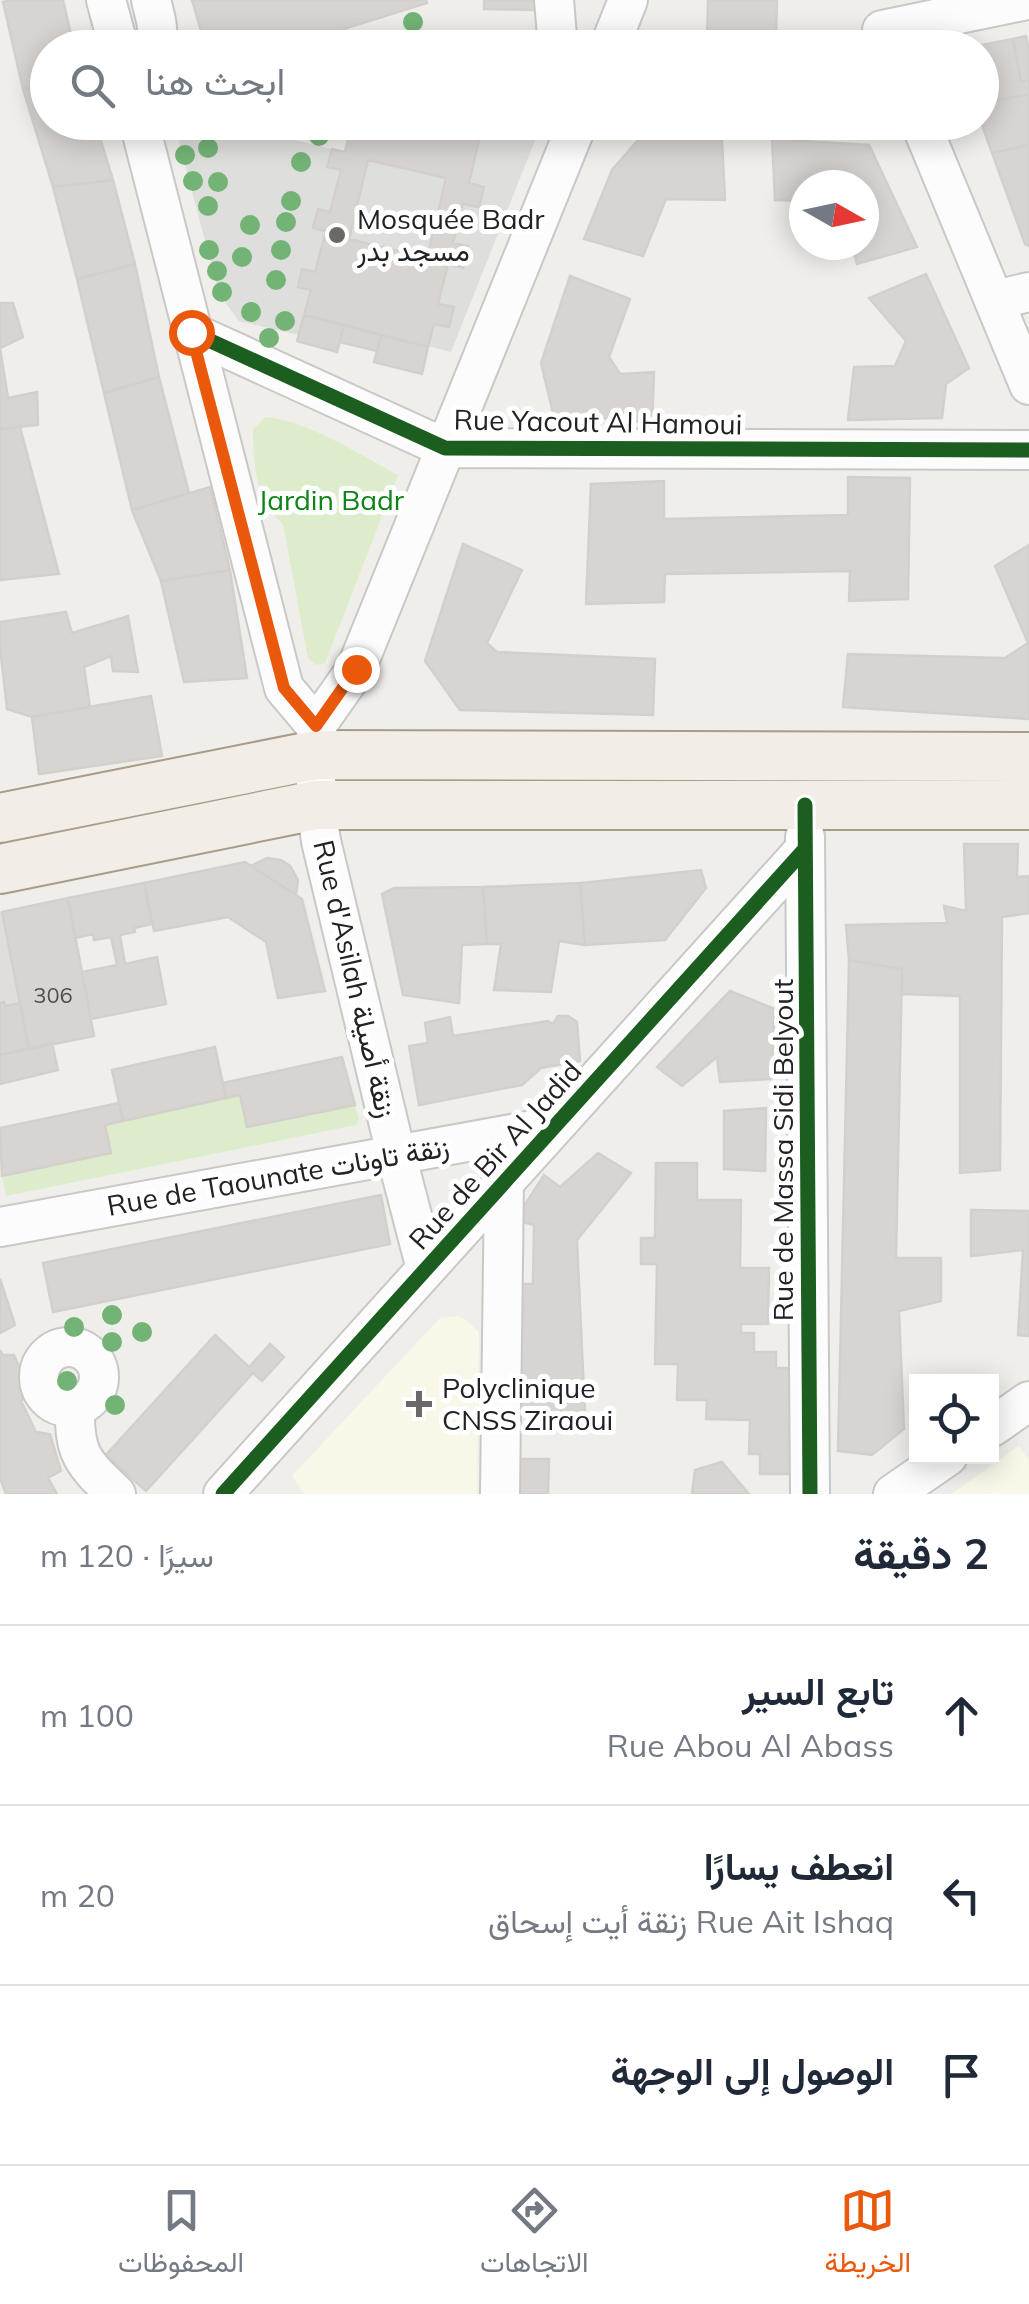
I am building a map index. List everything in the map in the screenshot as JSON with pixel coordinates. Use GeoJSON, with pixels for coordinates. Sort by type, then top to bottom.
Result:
{"type":"FeatureCollection","features":[{"type":"Feature","properties":{"kind":"main road"},"geometry":{"type":"LineString","coordinates":[[0,818],[316,740],[1029,758]]}},
{"type":"Feature","properties":{"kind":"main road"},"geometry":{"type":"LineString","coordinates":[[0,868],[316,805],[805,827],[1029,805]]}},
{"type":"Feature","properties":{"kind":"street"},"geometry":{"type":"LineString","coordinates":[[106,0],[115,30]]}},
{"type":"Feature","properties":{"kind":"street"},"geometry":{"type":"LineString","coordinates":[[151,0],[158,30]]}},
{"type":"Feature","properties":{"kind":"street"},"geometry":{"type":"LineString","coordinates":[[616,30],[628,0]]}},
{"type":"Feature","properties":{"kind":"street"},"geometry":{"type":"LineString","coordinates":[[880,26],[1027,0]]}},
{"type":"Feature","properties":{"kind":"street"},"geometry":{"type":"LineString","coordinates":[[143,140],[284,688],[316,740],[356,669],[571,140]]}},
{"type":"Feature","properties":{"kind":"street"},"geometry":{"type":"LineString","coordinates":[[930,140],[1012,296],[1029,384]]}},
{"type":"Feature","properties":{"kind":"street","name":"Rue Yacout Al Hamoui"},"geometry":{"type":"LineString","coordinates":[[191,332],[445,448],[1029,450]]}},
{"type":"Feature","properties":{"kind":"street","name":"Rue d'Asilah زنقة أصيلة"},"geometry":{"type":"LineString","coordinates":[[316,740],[316,805],[321,841],[426,1269]]}},
{"type":"Feature","properties":{"kind":"street","name":"Rue de Bir Al Jadid"},"geometry":{"type":"LineString","coordinates":[[223,1494],[555,1126],[805,827]]}},
{"type":"Feature","properties":{"kind":"street","name":"Rue de Massa Sidi Belyout"},"geometry":{"type":"LineString","coordinates":[[805,827],[810,1494]]}},
{"type":"Feature","properties":{"kind":"street","name":"Rue de Taounate زنقة تاونات"},"geometry":{"type":"LineString","coordinates":[[0,1227],[555,1126]]}},
{"type":"Feature","properties":{"kind":"street"},"geometry":{"type":"LineString","coordinates":[[500,1494],[504,1183]]}},
{"type":"Feature","properties":{"kind":"street"},"geometry":{"type":"LineString","coordinates":[[999,1421],[1029,1401]]}},
{"type":"Feature","properties":{"kind":"street"},"geometry":{"type":"LineString","coordinates":[[74,1407],[74,1436],[83,1461],[116,1494]]}},
{"type":"Feature","properties":{"kind":"street"},"geometry":{"type":"LineString","coordinates":[[893,1494],[936,1464]]}},
{"type":"Feature","properties":{"kind":"shaded area"},"geometry":{"type":"Polygon","coordinates":[[[178,140],[296,140],[344,152],[347,140],[535,140],[451,352],[305,315],[299,335],[239,321],[219,294],[178,140]]]}},
{"type":"Feature","properties":{"kind":"shaded area"},"geometry":{"type":"Polygon","coordinates":[[[0,912],[29,1049],[0,1055],[0,912]]]}},
{"type":"Feature","properties":{"kind":"shaded area","name":"Polyclinique CNSS Ziraoui"},"geometry":{"type":"Polygon","coordinates":[[[458,1316],[479,1332],[477,1494],[304,1494],[292,1476],[440,1318],[458,1316]]]}},
{"type":"Feature","properties":{"kind":"shaded area"},"geometry":{"type":"Polygon","coordinates":[[[1019,1446],[1029,1460],[1029,1494],[951,1494],[999,1464],[1019,1446]]]}},
{"type":"Feature","properties":{"kind":"green space","name":"Jardin Badr"},"geometry":{"type":"Polygon","coordinates":[[[265,417],[315,431],[398,475],[325,663],[316,665],[308,658],[283,524],[267,505],[258,482],[253,430],[265,417]]]}},
{"type":"Feature","properties":{"kind":"green space"},"geometry":{"type":"Polygon","coordinates":[[[240,1095],[248,1127],[355,1105],[359,1120],[356,1125],[6,1196],[2,1176],[110,1153],[105,1125],[240,1095]]]}},
{"type":"Feature","properties":{"kind":"building"},"geometry":{"type":"Polygon","coordinates":[[[63,0],[70,30],[30,30],[30,88],[23,89],[3,2],[63,0]]]}},
{"type":"Feature","properties":{"kind":"building"},"geometry":{"type":"Polygon","coordinates":[[[192,0],[427,3],[341,30],[201,30],[192,0]]]}},
{"type":"Feature","properties":{"kind":"building"},"geometry":{"type":"Polygon","coordinates":[[[484,0],[540,0],[540,10],[484,9],[484,0]]]}},
{"type":"Feature","properties":{"kind":"building"},"geometry":{"type":"Polygon","coordinates":[[[708,0],[777,0],[776,30],[707,30],[708,0]]]}},
{"type":"Feature","properties":{"kind":"building"},"geometry":{"type":"Polygon","coordinates":[[[1026,36],[1029,80],[1021,82],[1013,39],[1026,36]]]}},
{"type":"Feature","properties":{"kind":"building"},"geometry":{"type":"Polygon","coordinates":[[[1013,39],[1021,82],[1029,80],[1029,94],[999,100],[999,42],[1013,39]]]}},
{"type":"Feature","properties":{"kind":"building"},"geometry":{"type":"Polygon","coordinates":[[[30,88],[30,112],[23,89],[30,88]]]}},
{"type":"Feature","properties":{"kind":"building"},"geometry":{"type":"Polygon","coordinates":[[[1029,94],[1029,145],[992,153],[987,140],[999,140],[999,100],[1029,94]]]}},
{"type":"Feature","properties":{"kind":"building"},"geometry":{"type":"Polygon","coordinates":[[[39,140],[101,140],[113,180],[53,187],[39,140]]]}},
{"type":"Feature","properties":{"kind":"building","name":"Mosquée Badr مسجد بدر"},"geometry":{"type":"Polygon","coordinates":[[[348,140],[479,140],[469,183],[484,187],[479,207],[463,204],[453,243],[468,246],[463,268],[448,264],[438,304],[454,307],[449,327],[434,324],[428,347],[304,315],[311,290],[298,287],[302,269],[315,272],[326,231],[313,228],[318,209],[330,212],[341,170],[327,167],[332,149],[345,152],[348,140]],[[368,160],[349,239],[427,258],[446,178],[368,160]]]}},
{"type":"Feature","properties":{"kind":"building"},"geometry":{"type":"Polygon","coordinates":[[[638,140],[722,140],[725,200],[666,199],[643,256],[584,239],[612,170],[638,140]]]}},
{"type":"Feature","properties":{"kind":"building"},"geometry":{"type":"Polygon","coordinates":[[[772,140],[869,145],[917,247],[879,258],[879,170],[789,170],[789,200],[775,200],[772,140]]]}},
{"type":"Feature","properties":{"kind":"building"},"geometry":{"type":"Polygon","coordinates":[[[1029,145],[1029,246],[992,153],[1029,145]]]}},
{"type":"Feature","properties":{"kind":"building"},"geometry":{"type":"Polygon","coordinates":[[[113,180],[135,264],[77,279],[53,187],[113,180]]]}},
{"type":"Feature","properties":{"kind":"building"},"geometry":{"type":"Polygon","coordinates":[[[135,264],[159,377],[104,393],[77,279],[135,264]]]}},
{"type":"Feature","properties":{"kind":"building"},"geometry":{"type":"Polygon","coordinates":[[[926,274],[969,368],[946,384],[942,418],[848,420],[854,367],[895,366],[906,341],[869,298],[926,274]]]}},
{"type":"Feature","properties":{"kind":"building"},"geometry":{"type":"Polygon","coordinates":[[[570,276],[630,299],[609,357],[620,374],[654,372],[652,423],[553,413],[541,363],[570,276]]]}},
{"type":"Feature","properties":{"kind":"building"},"geometry":{"type":"Polygon","coordinates":[[[0,303],[13,303],[23,337],[0,348],[0,303]]]}},
{"type":"Feature","properties":{"kind":"building"},"geometry":{"type":"Polygon","coordinates":[[[304,315],[344,325],[337,352],[297,341],[304,315]]]}},
{"type":"Feature","properties":{"kind":"building"},"geometry":{"type":"Polygon","coordinates":[[[344,325],[381,335],[377,351],[340,342],[344,325]]]}},
{"type":"Feature","properties":{"kind":"building"},"geometry":{"type":"Polygon","coordinates":[[[381,335],[428,347],[422,374],[374,362],[381,335]]]}},
{"type":"Feature","properties":{"kind":"building"},"geometry":{"type":"Polygon","coordinates":[[[0,348],[8,398],[37,392],[38,425],[0,429],[0,348]]]}},
{"type":"Feature","properties":{"kind":"building"},"geometry":{"type":"Polygon","coordinates":[[[159,377],[189,493],[132,510],[104,393],[159,377]]]}},
{"type":"Feature","properties":{"kind":"building"},"geometry":{"type":"Polygon","coordinates":[[[20,427],[59,574],[0,580],[0,429],[20,427]]]}},
{"type":"Feature","properties":{"kind":"building"},"geometry":{"type":"Polygon","coordinates":[[[848,477],[910,478],[908,599],[849,601],[850,571],[665,574],[664,602],[586,604],[591,484],[664,481],[664,519],[848,515],[848,477]]]}},
{"type":"Feature","properties":{"kind":"building"},"geometry":{"type":"Polygon","coordinates":[[[210,487],[230,570],[161,581],[132,510],[210,487]]]}},
{"type":"Feature","properties":{"kind":"building"},"geometry":{"type":"Polygon","coordinates":[[[463,544],[522,570],[487,643],[497,652],[655,659],[653,715],[460,710],[425,661],[463,544]]]}},
{"type":"Feature","properties":{"kind":"building"},"geometry":{"type":"Polygon","coordinates":[[[1029,545],[1029,719],[843,707],[848,654],[1005,658],[1028,643],[995,566],[1029,545]]]}},
{"type":"Feature","properties":{"kind":"building"},"geometry":{"type":"Polygon","coordinates":[[[230,570],[247,678],[184,682],[161,581],[230,570]]]}},
{"type":"Feature","properties":{"kind":"building"},"geometry":{"type":"Polygon","coordinates":[[[66,612],[72,633],[128,616],[138,672],[113,671],[111,656],[84,667],[90,707],[32,717],[7,709],[0,622],[66,612]]]}},
{"type":"Feature","properties":{"kind":"building"},"geometry":{"type":"Polygon","coordinates":[[[151,696],[162,756],[39,774],[32,717],[151,696]]]}},
{"type":"Feature","properties":{"kind":"building"},"geometry":{"type":"Polygon","coordinates":[[[964,844],[1018,844],[1017,877],[1029,876],[1029,913],[1002,917],[1000,1170],[960,1173],[960,996],[902,994],[902,969],[849,960],[846,925],[947,923],[944,906],[966,911],[964,844]]]}},
{"type":"Feature","properties":{"kind":"building"},"geometry":{"type":"Polygon","coordinates":[[[267,858],[290,866],[298,880],[296,895],[251,866],[267,858]]]}},
{"type":"Feature","properties":{"kind":"building"},"geometry":{"type":"Polygon","coordinates":[[[245,862],[302,899],[325,991],[278,998],[266,942],[228,917],[154,931],[144,883],[245,862]]]}},
{"type":"Feature","properties":{"kind":"building"},"geometry":{"type":"Polygon","coordinates":[[[701,870],[706,888],[665,940],[585,945],[580,883],[701,870]]]}},
{"type":"Feature","properties":{"kind":"building"},"geometry":{"type":"Polygon","coordinates":[[[144,883],[152,924],[120,935],[125,964],[157,957],[166,1004],[91,1019],[82,972],[117,965],[111,937],[94,940],[93,934],[75,938],[68,898],[144,883]]]}},
{"type":"Feature","properties":{"kind":"building"},"geometry":{"type":"Polygon","coordinates":[[[580,883],[585,945],[559,941],[551,992],[494,990],[501,944],[487,944],[483,887],[580,883]]]}},
{"type":"Feature","properties":{"kind":"building"},"geometry":{"type":"Polygon","coordinates":[[[483,887],[487,944],[462,945],[459,1003],[403,995],[382,894],[394,888],[483,887]]]}},
{"type":"Feature","properties":{"kind":"building"},"geometry":{"type":"Polygon","coordinates":[[[68,898],[94,1036],[29,1049],[2,912],[68,898]]]}},
{"type":"Feature","properties":{"kind":"building"},"geometry":{"type":"Polygon","coordinates":[[[849,960],[902,969],[896,1258],[941,1258],[941,1301],[899,1311],[904,1429],[872,1455],[838,1451],[849,960]]]}},
{"type":"Feature","properties":{"kind":"building"},"geometry":{"type":"Polygon","coordinates":[[[730,991],[775,1009],[771,1079],[720,1082],[717,1057],[682,1086],[657,1067],[730,991]]]}},
{"type":"Feature","properties":{"kind":"building"},"geometry":{"type":"Polygon","coordinates":[[[0,1003],[5,1006],[20,1003],[29,1049],[0,1055],[0,1003]]]}},
{"type":"Feature","properties":{"kind":"building"},"geometry":{"type":"Polygon","coordinates":[[[558,1016],[568,1016],[577,1022],[580,1061],[541,1068],[522,1085],[419,1105],[409,1046],[428,1043],[425,1023],[450,1017],[453,1036],[548,1021],[553,1024],[558,1016]]]}},
{"type":"Feature","properties":{"kind":"building"},"geometry":{"type":"Polygon","coordinates":[[[52,1043],[58,1070],[0,1084],[0,1055],[52,1043]]]}},
{"type":"Feature","properties":{"kind":"building"},"geometry":{"type":"Polygon","coordinates":[[[215,1047],[226,1098],[123,1121],[112,1070],[215,1047]]]}},
{"type":"Feature","properties":{"kind":"building"},"geometry":{"type":"Polygon","coordinates":[[[342,1057],[355,1105],[247,1127],[240,1095],[226,1098],[223,1083],[342,1057]]]}},
{"type":"Feature","properties":{"kind":"building"},"geometry":{"type":"Polygon","coordinates":[[[119,1103],[123,1121],[105,1125],[111,1153],[2,1176],[0,1128],[119,1103]]]}},
{"type":"Feature","properties":{"kind":"building"},"geometry":{"type":"Polygon","coordinates":[[[766,1108],[765,1171],[724,1169],[724,1111],[766,1108]]]}},
{"type":"Feature","properties":{"kind":"building"},"geometry":{"type":"Polygon","coordinates":[[[598,1153],[631,1173],[577,1240],[585,1415],[515,1416],[513,1284],[533,1284],[534,1225],[515,1220],[544,1175],[560,1187],[598,1153]]]}},
{"type":"Feature","properties":{"kind":"building"},"geometry":{"type":"Polygon","coordinates":[[[656,1163],[697,1163],[697,1200],[741,1200],[740,1268],[769,1268],[768,1324],[741,1324],[741,1333],[754,1333],[754,1352],[776,1352],[776,1368],[795,1368],[794,1474],[760,1474],[760,1454],[749,1454],[750,1420],[706,1419],[707,1400],[677,1400],[678,1364],[655,1364],[657,1264],[641,1264],[641,1238],[655,1238],[656,1163]]]}},
{"type":"Feature","properties":{"kind":"building"},"geometry":{"type":"Polygon","coordinates":[[[381,1195],[390,1244],[53,1312],[43,1263],[381,1195]]]}},
{"type":"Feature","properties":{"kind":"building"},"geometry":{"type":"Polygon","coordinates":[[[971,1210],[1029,1211],[1029,1336],[1018,1335],[1023,1250],[971,1256],[971,1210]]]}},
{"type":"Feature","properties":{"kind":"building"},"geometry":{"type":"Polygon","coordinates":[[[0,1279],[15,1325],[0,1333],[0,1279]]]}},
{"type":"Feature","properties":{"kind":"building"},"geometry":{"type":"Polygon","coordinates":[[[215,1335],[249,1367],[270,1344],[284,1357],[262,1381],[253,1373],[146,1491],[106,1455],[215,1335]]]}},
{"type":"Feature","properties":{"kind":"building"},"geometry":{"type":"Polygon","coordinates":[[[0,1351],[3,1355],[14,1355],[30,1393],[21,1401],[36,1432],[50,1434],[61,1471],[48,1478],[57,1494],[6,1494],[0,1478],[0,1351]]]}},
{"type":"Feature","properties":{"kind":"building"},"geometry":{"type":"Polygon","coordinates":[[[502,1459],[549,1459],[548,1494],[501,1494],[502,1459]]]}},
{"type":"Feature","properties":{"kind":"building"},"geometry":{"type":"Polygon","coordinates":[[[722,1462],[749,1494],[692,1494],[695,1470],[722,1462]]]}},
{"type":"Feature","properties":{"kind":"cycle path"},"geometry":{"type":"LineString","coordinates":[[191,332],[445,448],[1029,450]]}},
{"type":"Feature","properties":{"kind":"cycle path"},"geometry":{"type":"LineString","coordinates":[[805,805],[810,1494]]}},
{"type":"Feature","properties":{"kind":"cycle path"},"geometry":{"type":"LineString","coordinates":[[223,1494],[805,849]]}},
{"type":"Feature","properties":{"kind":"place","name":"Mosquée Badr مسجد بدر"},"geometry":{"type":"Point","coordinates":[337,235]}},
{"type":"Feature","properties":{"kind":"place","name":"Polyclinique CNSS Ziraoui"},"geometry":{"type":"Point","coordinates":[419,1404]}},
{"type":"Feature","properties":{"kind":"route"},"geometry":{"type":"LineString","coordinates":[[191,332],[284,688],[316,726],[356,669]]}}]}
